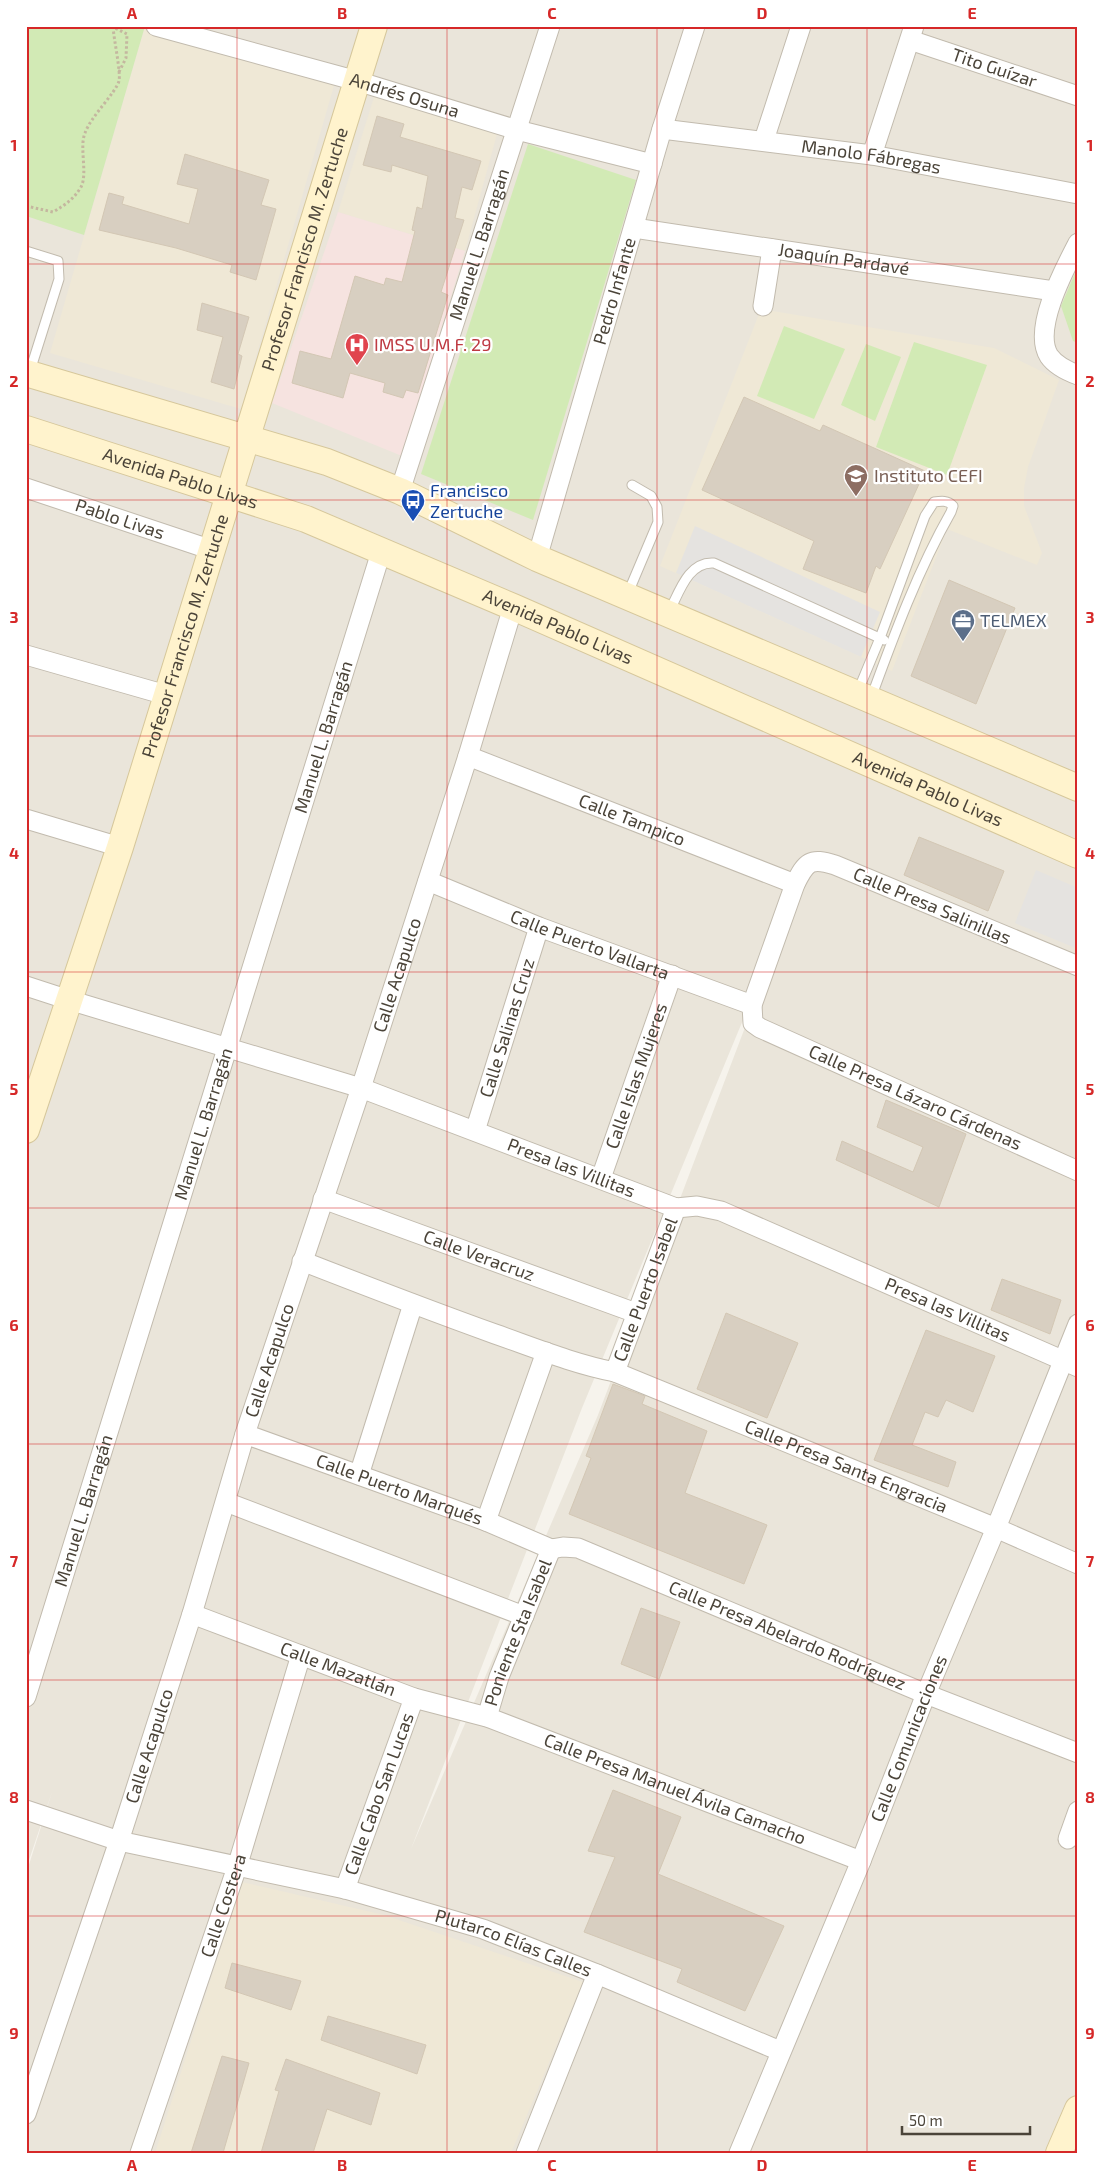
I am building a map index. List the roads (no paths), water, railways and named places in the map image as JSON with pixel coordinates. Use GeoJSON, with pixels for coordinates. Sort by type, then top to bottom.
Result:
{"type":"FeatureCollection","features":[{"type":"Feature","properties":{"kind":"main road","name":"Profesor Francisco M. Zertuche"},"geometry":{"type":"LineString","coordinates":[[26,1130],[120,847],[374,26]]}},
{"type":"Feature","properties":{"kind":"main road"},"geometry":{"type":"LineString","coordinates":[[28,373],[327,462],[400,491],[537,558],[1078,788]]}},
{"type":"Feature","properties":{"kind":"main road","name":"Avenida Pablo Livas"},"geometry":{"type":"LineString","coordinates":[[26,429],[306,520],[513,607],[1078,855]]}},
{"type":"Feature","properties":{"kind":"street","name":"Andrés Osuna"},"geometry":{"type":"LineString","coordinates":[[156,26],[357,81],[518,130],[652,164]]}},
{"type":"Feature","properties":{"kind":"street","name":"Manuel L. Barragán"},"geometry":{"type":"LineString","coordinates":[[400,491],[550,26]]}},
{"type":"Feature","properties":{"kind":"street","name":"Pedro Infante"},"geometry":{"type":"LineString","coordinates":[[537,558],[662,130],[695,26]]}},
{"type":"Feature","properties":{"kind":"street"},"geometry":{"type":"LineString","coordinates":[[764,140],[801,26]]}},
{"type":"Feature","properties":{"kind":"street"},"geometry":{"type":"LineString","coordinates":[[872,155],[912,33]]}},
{"type":"Feature","properties":{"kind":"street","name":"Tito Guízar"},"geometry":{"type":"LineString","coordinates":[[912,33],[1078,96]]}},
{"type":"Feature","properties":{"kind":"street","name":"Manolo Fábregas"},"geometry":{"type":"LineString","coordinates":[[662,130],[764,140],[872,155],[1078,194]]}},
{"type":"Feature","properties":{"kind":"street","name":"Joaquín Pardavé"},"geometry":{"type":"LineString","coordinates":[[634,228],[1054,292]]}},
{"type":"Feature","properties":{"kind":"street"},"geometry":{"type":"LineString","coordinates":[[1078,243],[1054,292],[1045,333],[1048,355],[1057,364],[1078,375]]}},
{"type":"Feature","properties":{"kind":"street"},"geometry":{"type":"LineString","coordinates":[[763,306],[772,249]]}},
{"type":"Feature","properties":{"kind":"street","name":"Pablo Livas"},"geometry":{"type":"LineString","coordinates":[[26,488],[212,550]]}},
{"type":"Feature","properties":{"kind":"street","name":"Manuel L. Barragán"},"geometry":{"type":"LineString","coordinates":[[26,1697],[381,552]]}},
{"type":"Feature","properties":{"kind":"street","name":"Calle Acapulco"},"geometry":{"type":"LineString","coordinates":[[26,2114],[119,1842],[192,1614],[245,1434],[362,1088],[468,756],[513,607]]}},
{"type":"Feature","properties":{"kind":"street"},"geometry":{"type":"LineString","coordinates":[[26,655],[166,695]]}},
{"type":"Feature","properties":{"kind":"street","name":"Calle Tampico"},"geometry":{"type":"LineString","coordinates":[[468,756],[795,884]]}},
{"type":"Feature","properties":{"kind":"street"},"geometry":{"type":"LineString","coordinates":[[26,819],[120,847]]}},
{"type":"Feature","properties":{"kind":"street","name":"Calle Presa Salinillas"},"geometry":{"type":"LineString","coordinates":[[753,1014],[795,884],[804,866],[812,862],[820,861],[1078,966]]}},
{"type":"Feature","properties":{"kind":"street","name":"Calle Puerto Vallarta"},"geometry":{"type":"LineString","coordinates":[[428,881],[539,927],[672,976],[753,1014]]}},
{"type":"Feature","properties":{"kind":"street","name":"Calle Salinas Cruz"},"geometry":{"type":"LineString","coordinates":[[475,1131],[539,927]]}},
{"type":"Feature","properties":{"kind":"street","name":"Calle Islas Mujeres"},"geometry":{"type":"LineString","coordinates":[[601,1178],[672,976]]}},
{"type":"Feature","properties":{"kind":"street","name":"Presa las Villitas"},"geometry":{"type":"LineString","coordinates":[[26,986],[362,1088],[676,1208],[697,1206],[721,1211],[1070,1364]]}},
{"type":"Feature","properties":{"kind":"street","name":"Calle Presa Lázaro Cárdenas"},"geometry":{"type":"LineString","coordinates":[[753,1014],[1078,1171]]}},
{"type":"Feature","properties":{"kind":"street","name":"Calle Veracruz"},"geometry":{"type":"LineString","coordinates":[[323,1199],[636,1314]]}},
{"type":"Feature","properties":{"kind":"street","name":"Calle Puerto Isabel"},"geometry":{"type":"LineString","coordinates":[[615,1372],[676,1208]]}},
{"type":"Feature","properties":{"kind":"street"},"geometry":{"type":"LineString","coordinates":[[302,1261],[413,1304],[546,1352],[592,1367],[615,1372]]}},
{"type":"Feature","properties":{"kind":"street"},"geometry":{"type":"LineString","coordinates":[[359,1475],[413,1304]]}},
{"type":"Feature","properties":{"kind":"street","name":"Calle Comunicaciones"},"geometry":{"type":"LineString","coordinates":[[739,2153],[861,1861],[926,1694],[996,1528],[1070,1364],[1078,1324]]}},
{"type":"Feature","properties":{"kind":"street"},"geometry":{"type":"LineString","coordinates":[[486,1521],[546,1352]]}},
{"type":"Feature","properties":{"kind":"street","name":"Calle Presa Santa Engracia"},"geometry":{"type":"LineString","coordinates":[[615,1372],[996,1528],[1078,1564]]}},
{"type":"Feature","properties":{"kind":"street","name":"Calle Puerto Marqués"},"geometry":{"type":"LineString","coordinates":[[245,1434],[486,1521],[551,1549]]}},
{"type":"Feature","properties":{"kind":"street"},"geometry":{"type":"LineString","coordinates":[[226,1502],[524,1616]]}},
{"type":"Feature","properties":{"kind":"street","name":"Calle Presa Abelardo Rodríguez"},"geometry":{"type":"LineString","coordinates":[[551,1549],[563,1547],[578,1548],[926,1694],[1078,1753]]}},
{"type":"Feature","properties":{"kind":"street","name":"Poniente Sta Isabel"},"geometry":{"type":"LineString","coordinates":[[487,1717],[498,1677],[551,1549]]}},
{"type":"Feature","properties":{"kind":"street","name":"Calle Mazatlán"},"geometry":{"type":"LineString","coordinates":[[192,1614],[414,1698],[487,1717]]}},
{"type":"Feature","properties":{"kind":"street","name":"Calle Costera"},"geometry":{"type":"LineString","coordinates":[[140,2153],[237,1867],[301,1656]]}},
{"type":"Feature","properties":{"kind":"street","name":"Calle Cabo San Lucas"},"geometry":{"type":"LineString","coordinates":[[345,1889],[414,1698]]}},
{"type":"Feature","properties":{"kind":"street","name":"Calle Presa Manuel Ávila Camacho"},"geometry":{"type":"LineString","coordinates":[[487,1717],[861,1861]]}},
{"type":"Feature","properties":{"kind":"street","name":"Plutarco Elías Calles"},"geometry":{"type":"LineString","coordinates":[[26,1810],[119,1842],[345,1889],[483,1929],[597,1974],[780,2051]]}},
{"type":"Feature","properties":{"kind":"street"},"geometry":{"type":"LineString","coordinates":[[1068,1839],[1078,1811]]}},
{"type":"Feature","properties":{"kind":"street"},"geometry":{"type":"LineString","coordinates":[[526,2153],[597,1974]]}},
{"type":"Feature","properties":{"kind":"lane"},"geometry":{"type":"LineString","coordinates":[[26,251],[58,261],[59,279],[28,373]]}},
{"type":"Feature","properties":{"kind":"lane"},"geometry":{"type":"LineString","coordinates":[[627,596],[658,522],[657,507],[652,496],[632,485]]}},
{"type":"Feature","properties":{"kind":"lane"},"geometry":{"type":"LineString","coordinates":[[942,500],[953,506],[951,512],[934,545],[891,643],[863,698],[880,638],[925,516],[934,502],[942,500]]}},
{"type":"Feature","properties":{"kind":"lane"},"geometry":{"type":"LineString","coordinates":[[669,614],[686,578],[694,568],[700,564],[714,563],[891,643]]}},
{"type":"Feature","properties":{"kind":"place","name":"IMSS U.M.F. 29"},"geometry":{"type":"Point","coordinates":[357,366]}},
{"type":"Feature","properties":{"kind":"place","name":"Instituto CEFI"},"geometry":{"type":"Point","coordinates":[856,497]}},
{"type":"Feature","properties":{"kind":"place","name":"Francisco Zertuche"},"geometry":{"type":"Point","coordinates":[413,522]}},
{"type":"Feature","properties":{"kind":"place","name":"TELMEX"},"geometry":{"type":"Point","coordinates":[963,642]}}]}
